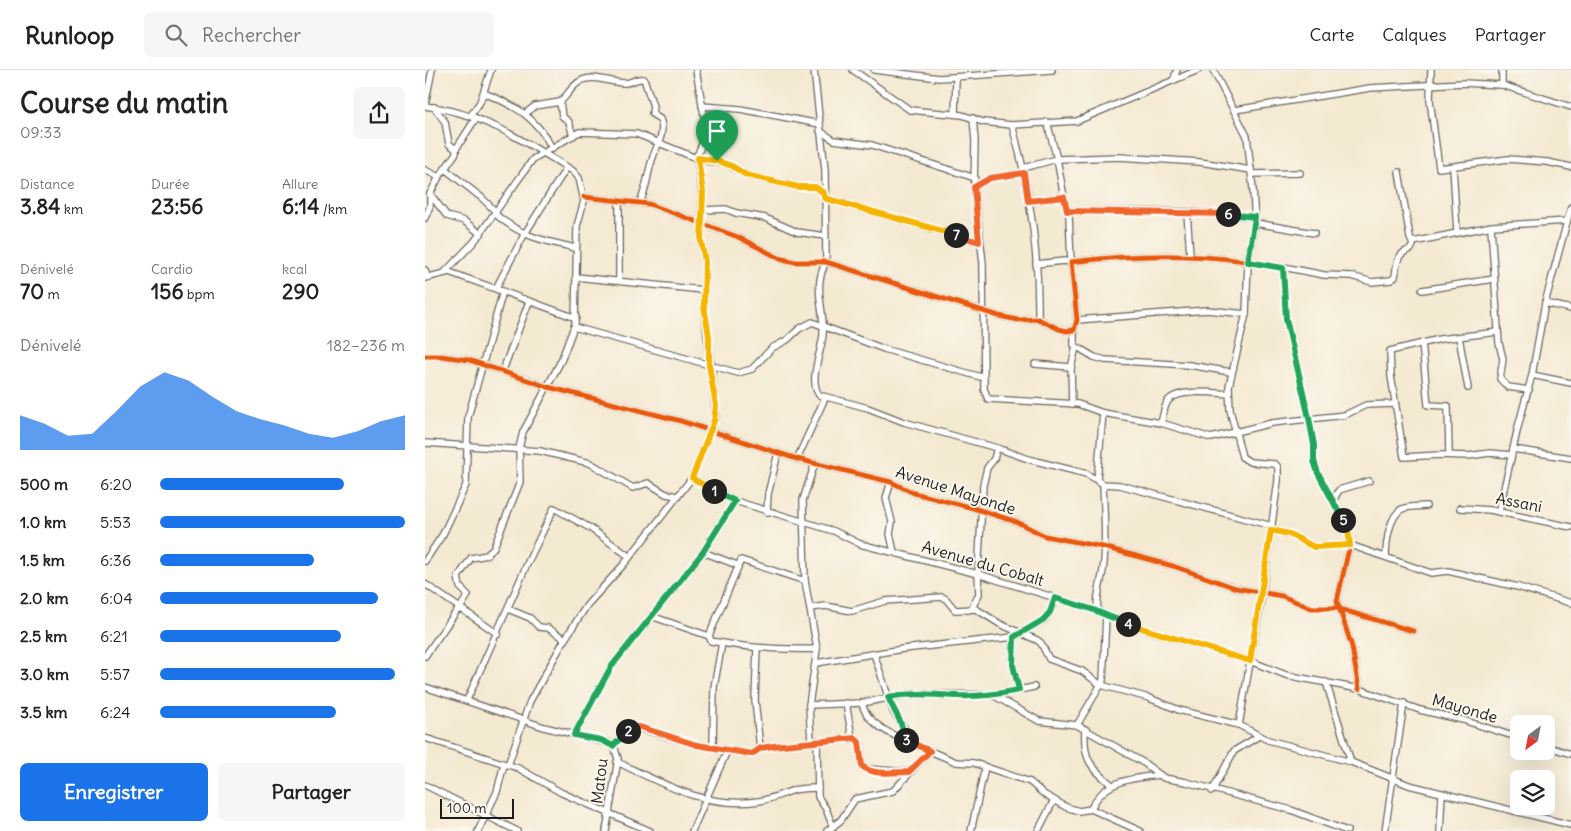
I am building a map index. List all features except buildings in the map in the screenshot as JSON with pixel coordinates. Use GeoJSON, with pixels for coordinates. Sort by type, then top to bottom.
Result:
{"type":"FeatureCollection","features":[{"type":"Feature","properties":{"kind":"street"},"geometry":{"type":"LineString","coordinates":[[425,656],[468,595],[458,584],[458,577],[471,558],[486,556],[491,552],[522,474],[519,448],[523,432],[561,361],[574,327],[578,218],[584,197],[579,178],[567,167],[510,133],[473,117],[425,106],[433,70]]}},
{"type":"Feature","properties":{"kind":"street"},"geometry":{"type":"LineString","coordinates":[[425,218],[430,206],[429,194],[439,176],[453,159],[456,149],[484,93],[491,70]]}},
{"type":"Feature","properties":{"kind":"street"},"geometry":{"type":"LineString","coordinates":[[478,831],[487,816],[533,696],[565,639],[587,605],[629,557],[692,478],[710,430],[716,406],[709,365],[709,336],[703,290],[705,261],[701,241],[703,210],[697,154],[707,134],[696,70]]}},
{"type":"Feature","properties":{"kind":"street"},"geometry":{"type":"LineString","coordinates":[[813,70],[825,170],[826,262],[820,274],[819,285],[823,332],[815,385],[819,395],[863,406],[904,422],[1029,459],[1087,474],[1100,482],[1120,485],[1271,528],[1289,534],[1314,547],[1350,545],[1431,573],[1448,571],[1518,587],[1571,603]]}},
{"type":"Feature","properties":{"kind":"street"},"geometry":{"type":"LineString","coordinates":[[853,70],[907,108],[955,114],[1012,125],[1077,122],[1195,71]]}},
{"type":"Feature","properties":{"kind":"street"},"geometry":{"type":"LineString","coordinates":[[874,70],[919,77],[956,78],[1052,70]]}},
{"type":"Feature","properties":{"kind":"street"},"geometry":{"type":"LineString","coordinates":[[1173,81],[1177,70]]}},
{"type":"Feature","properties":{"kind":"street"},"geometry":{"type":"LineString","coordinates":[[1213,70],[1247,136],[1255,220],[1248,262],[1246,314],[1241,340],[1231,372],[1229,394],[1235,433],[1244,459],[1250,462],[1275,464],[1278,466],[1278,481],[1262,594],[1239,725]]}},
{"type":"Feature","properties":{"kind":"street"},"geometry":{"type":"LineString","coordinates":[[1431,70],[1430,84],[1438,167],[1453,167],[1508,159],[1540,161],[1571,167]]}},
{"type":"Feature","properties":{"kind":"street"},"geometry":{"type":"LineString","coordinates":[[1502,85],[1503,70]]}},
{"type":"Feature","properties":{"kind":"street"},"geometry":{"type":"LineString","coordinates":[[526,113],[535,106],[560,102],[577,83],[585,79],[603,79],[624,83],[640,78],[646,83],[653,106],[652,114],[661,121],[660,143],[652,158],[647,188],[640,202]]}},
{"type":"Feature","properties":{"kind":"street"},"geometry":{"type":"LineString","coordinates":[[955,114],[956,78]]}},
{"type":"Feature","properties":{"kind":"street"},"geometry":{"type":"LineString","coordinates":[[1235,110],[1370,88],[1430,84],[1502,85],[1571,107]]}},
{"type":"Feature","properties":{"kind":"street"},"geometry":{"type":"LineString","coordinates":[[484,93],[526,113],[539,126],[552,148]]}},
{"type":"Feature","properties":{"kind":"street"},"geometry":{"type":"LineString","coordinates":[[560,102],[562,116],[569,122],[573,136]]}},
{"type":"Feature","properties":{"kind":"street"},"geometry":{"type":"LineString","coordinates":[[702,106],[740,109],[820,128],[834,140],[872,145],[975,178]]}},
{"type":"Feature","properties":{"kind":"street"},"geometry":{"type":"LineString","coordinates":[[434,107],[445,122],[449,144],[456,149]]}},
{"type":"Feature","properties":{"kind":"street"},"geometry":{"type":"LineString","coordinates":[[973,118],[974,187],[979,242],[983,263],[984,395],[988,399],[1083,405],[1103,413],[1161,423],[1207,438],[1272,423],[1345,415],[1366,405],[1395,404]]}},
{"type":"Feature","properties":{"kind":"street"},"geometry":{"type":"LineString","coordinates":[[1047,122],[1057,159],[1067,211],[1077,320],[1073,344],[1094,357],[1105,360],[1189,365],[1231,372]]}},
{"type":"Feature","properties":{"kind":"street"},"geometry":{"type":"LineString","coordinates":[[1012,125],[1028,201],[1036,264],[1038,319]]}},
{"type":"Feature","properties":{"kind":"street"},"geometry":{"type":"LineString","coordinates":[[425,270],[426,277],[445,271],[481,234],[533,159],[582,131],[633,134],[698,158],[723,163],[746,175],[798,187],[815,187],[824,195],[979,242]]}},
{"type":"Feature","properties":{"kind":"street"},"geometry":{"type":"LineString","coordinates":[[974,187],[990,178],[1057,159],[1156,159],[1251,172],[1300,173]]}},
{"type":"Feature","properties":{"kind":"street"},"geometry":{"type":"LineString","coordinates":[[496,288],[524,234],[567,167]]}},
{"type":"Feature","properties":{"kind":"street"},"geometry":{"type":"LineString","coordinates":[[1453,167],[1457,232]]}},
{"type":"Feature","properties":{"kind":"street"},"geometry":{"type":"LineString","coordinates":[[445,169],[481,198],[495,213],[524,234],[533,239],[577,248]]}},
{"type":"Feature","properties":{"kind":"street"},"geometry":{"type":"LineString","coordinates":[[425,170],[439,176]]}},
{"type":"Feature","properties":{"kind":"street"},"geometry":{"type":"LineString","coordinates":[[1036,264],[1119,258],[1190,255],[1218,256],[1324,275],[1351,276],[1372,282],[1391,280],[1395,277],[1397,258],[1404,251],[1411,249],[1413,242],[1410,238],[1399,172]]}},
{"type":"Feature","properties":{"kind":"street"},"geometry":{"type":"LineString","coordinates":[[429,194],[447,216],[464,221],[481,234]]}},
{"type":"Feature","properties":{"kind":"street"},"geometry":{"type":"LineString","coordinates":[[584,197],[640,202],[738,237],[779,258],[795,262],[826,262],[983,311],[1018,320],[1038,319],[1048,326],[1067,331],[1074,330]]}},
{"type":"Feature","properties":{"kind":"street"},"geometry":{"type":"LineString","coordinates":[[1028,201],[1064,197]]}},
{"type":"Feature","properties":{"kind":"street"},"geometry":{"type":"LineString","coordinates":[[619,201],[619,280]]}},
{"type":"Feature","properties":{"kind":"street"},"geometry":{"type":"LineString","coordinates":[[703,210],[726,208],[737,213],[765,218],[797,232],[825,236]]}},
{"type":"Feature","properties":{"kind":"street"},"geometry":{"type":"LineString","coordinates":[[1499,511],[1511,456],[1533,375],[1545,303],[1568,236],[1567,221],[1571,208]]}},
{"type":"Feature","properties":{"kind":"street"},"geometry":{"type":"LineString","coordinates":[[1067,211],[1187,212],[1255,220],[1313,233]]}},
{"type":"Feature","properties":{"kind":"street"},"geometry":{"type":"LineString","coordinates":[[1187,212],[1190,255]]}},
{"type":"Feature","properties":{"kind":"street"},"geometry":{"type":"LineString","coordinates":[[1413,242],[1491,226],[1567,221]]}},
{"type":"Feature","properties":{"kind":"street"},"geometry":{"type":"LineString","coordinates":[[1491,226],[1498,332],[1503,359],[1499,374],[1503,384],[1509,387],[1529,390]]}},
{"type":"Feature","properties":{"kind":"street"},"geometry":{"type":"LineString","coordinates":[[1283,268],[1286,319],[1309,418],[1316,467],[1348,529],[1350,545],[1338,597],[1352,647],[1359,689]]}},
{"type":"Feature","properties":{"kind":"street"},"geometry":{"type":"LineString","coordinates":[[445,271],[575,318]]}},
{"type":"Feature","properties":{"kind":"street"},"geometry":{"type":"LineString","coordinates":[[576,277],[703,290]]}},
{"type":"Feature","properties":{"kind":"street"},"geometry":{"type":"LineString","coordinates":[[1422,290],[1494,279]]}},
{"type":"Feature","properties":{"kind":"street"},"geometry":{"type":"LineString","coordinates":[[425,560],[443,534],[466,485],[468,416],[503,291]]}},
{"type":"Feature","properties":{"kind":"street"},"geometry":{"type":"LineString","coordinates":[[503,370],[529,302]]}},
{"type":"Feature","properties":{"kind":"street"},"geometry":{"type":"LineString","coordinates":[[1545,303],[1571,308]]}},
{"type":"Feature","properties":{"kind":"street"},"geometry":{"type":"LineString","coordinates":[[1077,320],[1207,310],[1246,314]]}},
{"type":"Feature","properties":{"kind":"street"},"geometry":{"type":"LineString","coordinates":[[574,327],[709,365],[734,374],[748,371],[773,348],[787,340],[805,324],[812,322],[884,349],[984,378]]}},
{"type":"Feature","properties":{"kind":"street"},"geometry":{"type":"LineString","coordinates":[[1498,332],[1422,343],[1390,351],[1395,404],[1404,457],[1468,456],[1490,453],[1511,456]]}},
{"type":"Feature","properties":{"kind":"street"},"geometry":{"type":"LineString","coordinates":[[1459,337],[1468,388]]}},
{"type":"Feature","properties":{"kind":"street"},"geometry":{"type":"LineString","coordinates":[[1422,343],[1428,404],[1448,406],[1449,455]]}},
{"type":"Feature","properties":{"kind":"street"},"geometry":{"type":"LineString","coordinates":[[1072,404],[1071,367],[1076,347]]}},
{"type":"Feature","properties":{"kind":"street","name":"Avenue Mayonde"},"geometry":{"type":"LineString","coordinates":[[425,356],[460,358],[484,364],[547,387],[710,430],[815,464],[891,482],[914,493],[1017,522],[1045,536],[1103,547],[1185,570],[1236,588],[1282,596],[1311,608],[1341,610],[1413,631]]}},
{"type":"Feature","properties":{"kind":"street"},"geometry":{"type":"LineString","coordinates":[[1035,364],[1071,367]]}},
{"type":"Feature","properties":{"kind":"street"},"geometry":{"type":"LineString","coordinates":[[1533,375],[1571,383]]}},
{"type":"Feature","properties":{"kind":"street"},"geometry":{"type":"LineString","coordinates":[[1161,423],[1167,402],[1172,398],[1195,391],[1229,394]]}},
{"type":"Feature","properties":{"kind":"street"},"geometry":{"type":"LineString","coordinates":[[797,459],[825,398]]}},
{"type":"Feature","properties":{"kind":"street"},"geometry":{"type":"LineString","coordinates":[[1098,612],[1096,604],[1101,587],[1103,547],[1100,482],[1103,413]]}},
{"type":"Feature","properties":{"kind":"street"},"geometry":{"type":"LineString","coordinates":[[425,443],[519,448],[578,459],[611,474],[633,488],[648,484],[666,494],[678,496]]}},
{"type":"Feature","properties":{"kind":"street"},"geometry":{"type":"LineString","coordinates":[[967,611],[978,598],[981,495],[985,476],[997,448]]}},
{"type":"Feature","properties":{"kind":"street"},"geometry":{"type":"LineString","coordinates":[[1513,449],[1571,458]]}},
{"type":"Feature","properties":{"kind":"street"},"geometry":{"type":"LineString","coordinates":[[767,512],[768,494],[778,452]]}},
{"type":"Feature","properties":{"kind":"street"},"geometry":{"type":"LineString","coordinates":[[815,464],[803,500],[805,582],[817,649],[809,705],[818,797],[830,829],[855,799],[893,791],[930,751]]}},
{"type":"Feature","properties":{"kind":"street","name":"Avenue du Cobalt"},"geometry":{"type":"LineString","coordinates":[[692,478],[735,501],[834,531],[860,544],[978,574],[1098,612],[1156,634],[1250,661],[1295,678],[1359,689],[1403,703]]}},
{"type":"Feature","properties":{"kind":"street"},"geometry":{"type":"LineString","coordinates":[[1333,501],[1339,490],[1369,481]]}},
{"type":"Feature","properties":{"kind":"street"},"geometry":{"type":"LineString","coordinates":[[891,482],[886,498],[891,515],[890,534],[894,552]]}},
{"type":"Feature","properties":{"kind":"street"},"geometry":{"type":"LineString","coordinates":[[574,735],[611,667],[703,552],[735,501]]}},
{"type":"Feature","properties":{"kind":"street"},"geometry":{"type":"LineString","coordinates":[[1386,556],[1390,530],[1399,512],[1406,508],[1426,506]]}},
{"type":"Feature","properties":{"kind":"street"},"geometry":{"type":"LineString","coordinates":[[467,700],[498,634],[527,562],[554,508],[590,528],[629,557]]}},
{"type":"Feature","properties":{"kind":"street","name":"Assani"},"geometry":{"type":"LineString","coordinates":[[1460,508],[1499,511],[1571,527]]}},
{"type":"Feature","properties":{"kind":"street"},"geometry":{"type":"LineString","coordinates":[[703,552],[737,565]]}},
{"type":"Feature","properties":{"kind":"street"},"geometry":{"type":"LineString","coordinates":[[709,636],[737,565],[741,560],[805,582]]}},
{"type":"Feature","properties":{"kind":"street"},"geometry":{"type":"LineString","coordinates":[[425,584],[498,634]]}},
{"type":"Feature","properties":{"kind":"street"},"geometry":{"type":"LineString","coordinates":[[810,608],[826,606],[852,611],[885,601],[946,598],[955,610],[967,611],[976,609],[995,621],[1041,642],[1049,659],[1081,671],[1101,685],[1149,698],[1179,710],[1239,725],[1259,736],[1305,751],[1351,762],[1394,779],[1443,794],[1571,825]]}},
{"type":"Feature","properties":{"kind":"street"},"geometry":{"type":"LineString","coordinates":[[816,664],[874,654],[1014,637],[1043,620],[1050,612],[1055,598]]}},
{"type":"Feature","properties":{"kind":"street"},"geometry":{"type":"LineString","coordinates":[[508,609],[530,618],[539,626],[547,628],[565,639]]}},
{"type":"Feature","properties":{"kind":"street"},"geometry":{"type":"LineString","coordinates":[[651,616],[709,636],[711,641],[757,648],[817,649]]}},
{"type":"Feature","properties":{"kind":"street"},"geometry":{"type":"LineString","coordinates":[[1077,725],[1101,685],[1106,616]]}},
{"type":"Feature","properties":{"kind":"street"},"geometry":{"type":"LineString","coordinates":[[1014,637],[1013,665],[1019,690]]}},
{"type":"Feature","properties":{"kind":"street"},"geometry":{"type":"LineString","coordinates":[[713,746],[714,688],[722,643]]}},
{"type":"Feature","properties":{"kind":"street"},"geometry":{"type":"LineString","coordinates":[[757,648],[755,700],[760,749]]}},
{"type":"Feature","properties":{"kind":"street"},"geometry":{"type":"LineString","coordinates":[[874,654],[893,711],[904,728],[904,739]]}},
{"type":"Feature","properties":{"kind":"street"},"geometry":{"type":"LineString","coordinates":[[1326,682],[1351,762]]}},
{"type":"Feature","properties":{"kind":"street","name":"Matou"},"geometry":{"type":"LineString","coordinates":[[425,687],[524,721],[574,735],[601,740],[613,746],[617,752],[617,762],[606,831]]}},
{"type":"Feature","properties":{"kind":"street"},"geometry":{"type":"LineString","coordinates":[[809,705],[862,702],[888,697],[933,693],[956,696],[993,695],[1034,687]]}},
{"type":"Feature","properties":{"kind":"street"},"geometry":{"type":"LineString","coordinates":[[993,695],[1039,721],[1077,725],[1144,763],[1168,779],[1291,810],[1347,831]]}},
{"type":"Feature","properties":{"kind":"street"},"geometry":{"type":"LineString","coordinates":[[862,702],[873,721],[904,739],[961,764],[969,762],[1030,782],[1053,800],[1073,810],[1091,809],[1139,831]]}},
{"type":"Feature","properties":{"kind":"street"},"geometry":{"type":"LineString","coordinates":[[846,703],[852,738]]}},
{"type":"Feature","properties":{"kind":"street"},"geometry":{"type":"LineString","coordinates":[[1385,831],[1394,779],[1403,703]]}},
{"type":"Feature","properties":{"kind":"street","name":"Mayonde"},"geometry":{"type":"LineString","coordinates":[[1403,703],[1510,735]]}},
{"type":"Feature","properties":{"kind":"street"},"geometry":{"type":"LineString","coordinates":[[613,746],[630,728],[635,727],[697,745],[713,746],[727,751],[752,754],[760,749],[814,741],[852,738],[859,742],[862,766],[866,769],[909,772]]}},
{"type":"Feature","properties":{"kind":"street"},"geometry":{"type":"LineString","coordinates":[[1085,730],[1084,746],[1087,759],[1094,770],[1112,785]]}},
{"type":"Feature","properties":{"kind":"street"},"geometry":{"type":"LineString","coordinates":[[1212,791],[1234,751],[1259,736]]}},
{"type":"Feature","properties":{"kind":"street"},"geometry":{"type":"LineString","coordinates":[[425,738],[506,764],[557,791],[577,798],[609,815],[650,831]]}},
{"type":"Feature","properties":{"kind":"street"},"geometry":{"type":"LineString","coordinates":[[1555,749],[1571,754]]}},
{"type":"Feature","properties":{"kind":"street"},"geometry":{"type":"LineString","coordinates":[[692,831],[727,751]]}},
{"type":"Feature","properties":{"kind":"street"},"geometry":{"type":"LineString","coordinates":[[617,762],[705,800],[737,803],[758,801],[781,796],[790,791],[817,788]]}},
{"type":"Feature","properties":{"kind":"street"},"geometry":{"type":"LineString","coordinates":[[971,831],[985,767]]}},
{"type":"Feature","properties":{"kind":"street"},"geometry":{"type":"LineString","coordinates":[[1091,809],[1097,798],[1112,785],[1125,780],[1160,775]]}},
{"type":"Feature","properties":{"kind":"street"},"geometry":{"type":"LineString","coordinates":[[425,785],[517,831]]}},
{"type":"Feature","properties":{"kind":"street"},"geometry":{"type":"LineString","coordinates":[[1440,831],[1443,794]]}},
{"type":"Feature","properties":{"kind":"street"},"geometry":{"type":"LineString","coordinates":[[1038,831],[1053,800]]}},
{"type":"Feature","properties":{"kind":"cycle path"},"geometry":{"type":"LineString","coordinates":[[584,197],[649,204],[738,237],[779,258],[795,262],[826,262],[999,316],[1018,320],[1038,319],[1067,331],[1074,330],[1077,320],[1071,262],[1125,257],[1177,256],[1230,259],[1283,267],[1286,319],[1309,419],[1314,445],[1314,461],[1321,479],[1348,529],[1351,540],[1337,601],[1352,647],[1359,689]]}},
{"type":"Feature","properties":{"kind":"cycle path"},"geometry":{"type":"LineString","coordinates":[[425,356],[469,360],[548,387],[681,421],[797,459],[891,482],[914,493],[973,508],[1017,522],[1045,536],[1103,547],[1173,566],[1236,588],[1282,596],[1311,608],[1336,608],[1413,631]]}},
{"type":"Feature","properties":{"kind":"route"},"geometry":{"type":"LineString","coordinates":[[698,158],[701,160],[717,161],[732,166],[746,175],[778,180],[798,187],[815,187],[824,193],[824,198],[979,242],[974,187],[990,178],[1016,176],[1024,173],[1028,201],[1064,197],[1067,211],[1187,212],[1255,217],[1253,240],[1248,262],[1257,262],[1283,268],[1286,319],[1309,418],[1314,445],[1314,461],[1318,473],[1348,529],[1351,540],[1350,545],[1314,547],[1303,543],[1295,536],[1271,530],[1250,661],[1156,634],[1091,609],[1055,598],[1050,612],[1043,620],[1014,637],[1013,665],[1019,690],[993,695],[956,696],[933,693],[888,697],[893,711],[903,724],[904,739],[930,751],[909,772],[869,771],[862,766],[859,742],[855,738],[773,746],[761,748],[757,753],[752,754],[727,751],[713,746],[697,745],[640,727],[630,728],[613,746],[601,740],[574,735],[611,667],[703,552],[735,501],[692,478],[716,415],[709,365],[709,336],[705,321],[703,290],[705,261],[701,241],[703,192],[698,158]]}}]}
